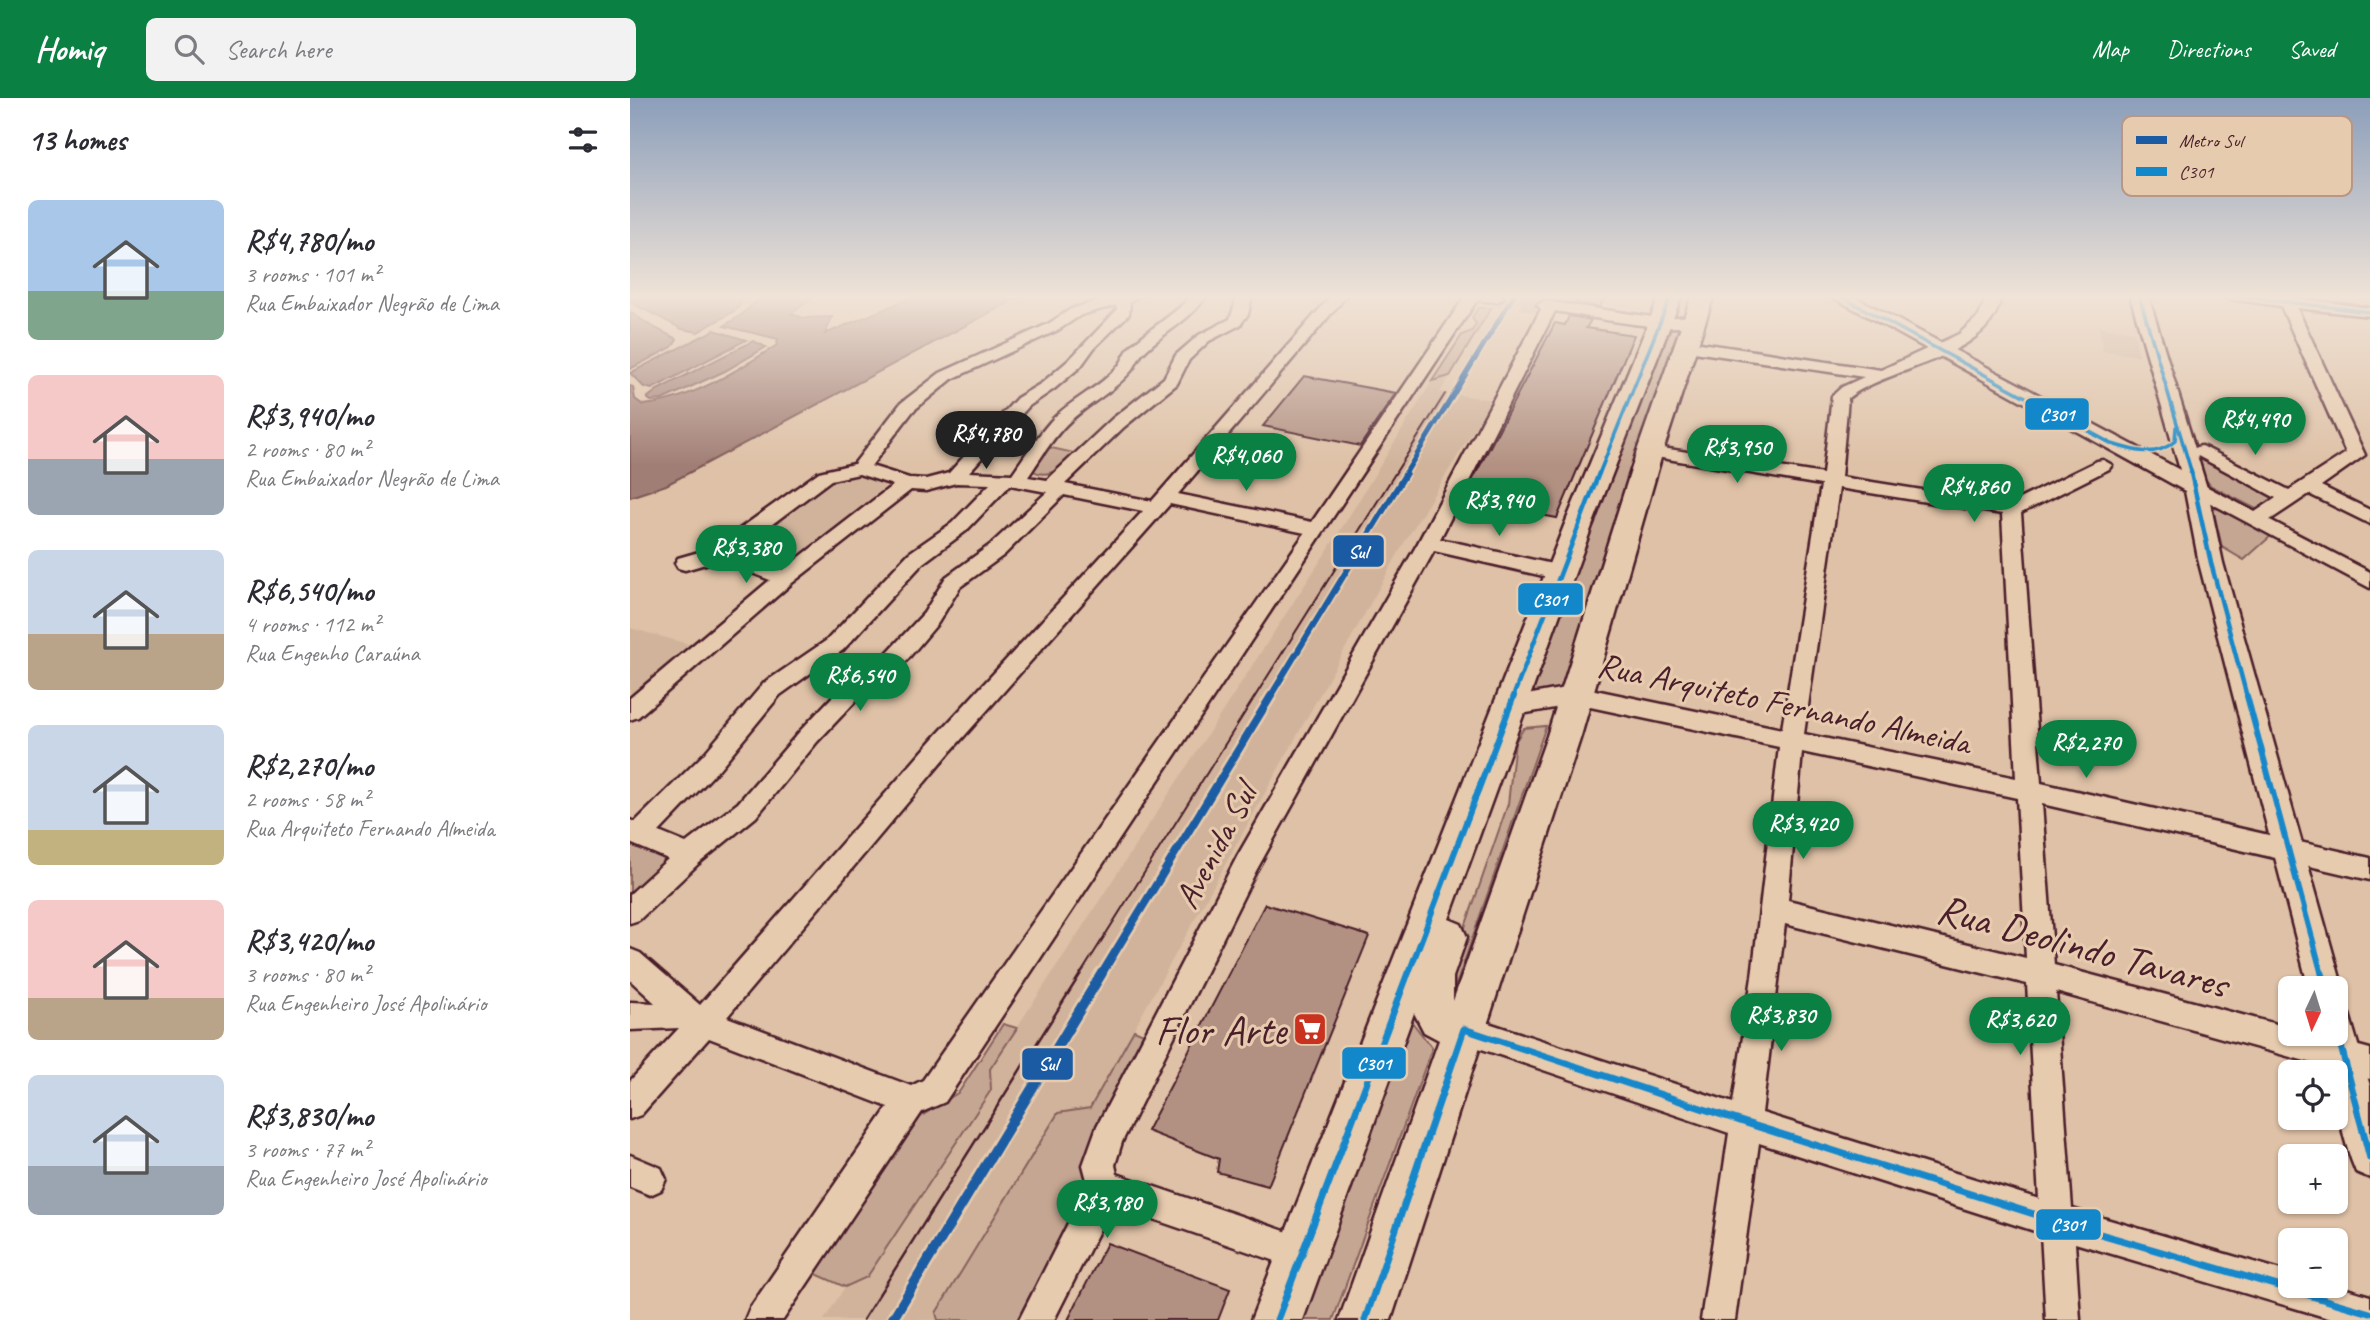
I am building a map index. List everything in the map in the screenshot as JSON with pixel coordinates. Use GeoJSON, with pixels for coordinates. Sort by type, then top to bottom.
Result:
{"type":"FeatureCollection","features":[{"type":"Feature","properties":{"kind":"highway"},"geometry":{"type":"LineString","coordinates":[[1277,1320],[1560,573],[1663,352]]}},
{"type":"Feature","properties":{"kind":"highway"},"geometry":{"type":"LineString","coordinates":[[1365,1320],[1576,695],[1650,451],[1671,352]]}},
{"type":"Feature","properties":{"kind":"highway"},"geometry":{"type":"LineString","coordinates":[[1464,1029],[1440,1018],[1433,1008],[1433,973],[1482,842],[1489,763]]}},
{"type":"Feature","properties":{"kind":"main road"},"geometry":{"type":"LineString","coordinates":[[1948,352],[2196,488]]}},
{"type":"Feature","properties":{"kind":"main road"},"geometry":{"type":"LineString","coordinates":[[2155,352],[2196,488],[2211,563],[2323,976]]}},
{"type":"Feature","properties":{"kind":"main road"},"geometry":{"type":"LineString","coordinates":[[2112,444],[2141,452],[2165,450],[2175,442],[2176,426]]}},
{"type":"Feature","properties":{"kind":"main road"},"geometry":{"type":"LineString","coordinates":[[2350,1049],[2370,1158]]}},
{"type":"Feature","properties":{"kind":"street"},"geometry":{"type":"LineString","coordinates":[[860,468],[907,407],[939,380],[998,352]]}},
{"type":"Feature","properties":{"kind":"street"},"geometry":{"type":"LineString","coordinates":[[955,477],[1009,416],[1075,363],[1084,352]]}},
{"type":"Feature","properties":{"kind":"street"},"geometry":{"type":"LineString","coordinates":[[689,856],[635,833],[711,762],[757,704],[772,690],[835,645],[916,558],[959,527],[1011,480],[1056,425],[1080,404],[1093,398],[1127,366],[1134,352]]}},
{"type":"Feature","properties":{"kind":"street"},"geometry":{"type":"LineString","coordinates":[[630,911],[689,856],[747,810],[809,736],[858,684],[893,661],[931,618],[953,582],[997,550],[1118,422],[1171,381],[1182,358],[1189,352]]}},
{"type":"Feature","properties":{"kind":"street"},"geometry":{"type":"LineString","coordinates":[[630,1104],[696,1018],[1161,503],[1291,352]]}},
{"type":"Feature","properties":{"kind":"street"},"geometry":{"type":"LineString","coordinates":[[762,1320],[911,1101],[934,1091],[1436,352]]}},
{"type":"Feature","properties":{"kind":"street","name":"Avenida Sul"},"geometry":{"type":"LineString","coordinates":[[1036,1320],[1104,1186],[1099,1165],[1108,1137],[1247,863],[1428,543],[1524,352]]}},
{"type":"Feature","properties":{"kind":"street"},"geometry":{"type":"LineString","coordinates":[[1794,352],[1880,375]]}},
{"type":"Feature","properties":{"kind":"street"},"geometry":{"type":"LineString","coordinates":[[1718,1320],[1774,909],[1792,740],[1831,481],[1840,396],[1932,352]]}},
{"type":"Feature","properties":{"kind":"street"},"geometry":{"type":"LineString","coordinates":[[2256,520],[2356,455],[2356,449],[2311,352]]}},
{"type":"Feature","properties":{"kind":"street"},"geometry":{"type":"LineString","coordinates":[[1650,451],[2011,510],[2103,465]]}},
{"type":"Feature","properties":{"kind":"street"},"geometry":{"type":"LineString","coordinates":[[2202,451],[2290,498]]}},
{"type":"Feature","properties":{"kind":"street"},"geometry":{"type":"LineString","coordinates":[[2350,461],[2370,471]]}},
{"type":"Feature","properties":{"kind":"street"},"geometry":{"type":"LineString","coordinates":[[685,563],[720,554],[825,476],[860,468],[907,484],[926,485],[955,477],[1011,480],[1317,529]]}},
{"type":"Feature","properties":{"kind":"street"},"geometry":{"type":"LineString","coordinates":[[630,710],[785,578],[907,484]]}},
{"type":"Feature","properties":{"kind":"street"},"geometry":{"type":"LineString","coordinates":[[2309,487],[2370,518]]}},
{"type":"Feature","properties":{"kind":"street"},"geometry":{"type":"LineString","coordinates":[[2196,488],[2370,581]]}},
{"type":"Feature","properties":{"kind":"street"},"geometry":{"type":"LineString","coordinates":[[2011,510],[2063,1320]]}},
{"type":"Feature","properties":{"kind":"street"},"geometry":{"type":"LineString","coordinates":[[1428,543],[1560,573]]}},
{"type":"Feature","properties":{"kind":"street"},"geometry":{"type":"LineString","coordinates":[[720,554],[785,578]]}},
{"type":"Feature","properties":{"kind":"street","name":"Rua Arquiteto Fernando Almeida"},"geometry":{"type":"LineString","coordinates":[[1511,707],[1576,695],[2027,790],[2370,869]]}},
{"type":"Feature","properties":{"kind":"street","name":"Rua Deolindo Tavares"},"geometry":{"type":"LineString","coordinates":[[1774,909],[2350,1049]]}},
{"type":"Feature","properties":{"kind":"street"},"geometry":{"type":"LineString","coordinates":[[630,961],[696,1018],[911,1101]]}},
{"type":"Feature","properties":{"kind":"street"},"geometry":{"type":"LineString","coordinates":[[630,1016],[696,1018]]}},
{"type":"Feature","properties":{"kind":"street"},"geometry":{"type":"LineString","coordinates":[[1464,1029],[1746,1123],[2056,1221],[2370,1313]]}},
{"type":"Feature","properties":{"kind":"street"},"geometry":{"type":"LineString","coordinates":[[1104,1186],[1302,1253]]}},
{"type":"Feature","properties":{"kind":"shaded area"},"geometry":{"type":"Polygon","coordinates":[[[630,352],[662,352],[630,369],[630,352]]]}},
{"type":"Feature","properties":{"kind":"shaded area"},"geometry":{"type":"Polygon","coordinates":[[[671,352],[723,352],[652,389],[644,387],[630,373],[671,352]]]}},
{"type":"Feature","properties":{"kind":"shaded area"},"geometry":{"type":"Polygon","coordinates":[[[731,352],[757,352],[725,371],[662,400],[651,401],[647,398],[657,390],[731,352]]]}},
{"type":"Feature","properties":{"kind":"shaded area"},"geometry":{"type":"Polygon","coordinates":[[[766,352],[916,352],[666,485],[630,497],[630,386],[633,387],[635,399],[643,405],[695,391],[766,352]]]}},
{"type":"Feature","properties":{"kind":"shaded area"},"geometry":{"type":"Polygon","coordinates":[[[1451,352],[1464,352],[1450,376],[1432,381],[1451,352]]]}},
{"type":"Feature","properties":{"kind":"shaded area"},"geometry":{"type":"Polygon","coordinates":[[[1653,352],[1677,352],[1566,692],[1526,698],[1653,352]]]}},
{"type":"Feature","properties":{"kind":"shaded area"},"geometry":{"type":"Polygon","coordinates":[[[2110,352],[2138,352],[2139,356],[2110,352]]]}},
{"type":"Feature","properties":{"kind":"shaded area"},"geometry":{"type":"Polygon","coordinates":[[[1450,376],[1440,392],[1492,400],[1404,543],[1090,1108],[1058,1113],[936,1313],[938,1320],[824,1320],[845,1287],[867,1277],[990,1090],[990,1069],[1345,523],[1432,381],[1450,376]]]}},
{"type":"Feature","properties":{"kind":"shaded area"},"geometry":{"type":"Polygon","coordinates":[[[1047,447],[1074,453],[1055,471],[1037,473],[1030,469],[1047,447]]]}},
{"type":"Feature","properties":{"kind":"shaded area"},"geometry":{"type":"Polygon","coordinates":[[[2197,454],[2278,497],[2258,510],[2211,486],[2205,479],[2197,454]]]}},
{"type":"Feature","properties":{"kind":"shaded area"},"geometry":{"type":"Polygon","coordinates":[[[849,474],[884,482],[885,487],[785,568],[777,568],[738,555],[838,476],[849,474]]]}},
{"type":"Feature","properties":{"kind":"shaded area"},"geometry":{"type":"Polygon","coordinates":[[[2220,508],[2272,535],[2244,560],[2222,547],[2213,509],[2220,508]]]}},
{"type":"Feature","properties":{"kind":"shaded area"},"geometry":{"type":"Polygon","coordinates":[[[630,628],[692,645],[630,699],[630,628]]]}},
{"type":"Feature","properties":{"kind":"shaded area"},"geometry":{"type":"Polygon","coordinates":[[[1546,726],[1447,1011],[1441,996],[1508,804],[1515,742],[1524,728],[1546,726]]]}},
{"type":"Feature","properties":{"kind":"shaded area"},"geometry":{"type":"Polygon","coordinates":[[[630,834],[673,854],[630,897],[630,834]]]}},
{"type":"Feature","properties":{"kind":"shaded area"},"geometry":{"type":"Polygon","coordinates":[[[1412,1022],[1432,1048],[1333,1320],[1300,1320],[1412,1022]]]}},
{"type":"Feature","properties":{"kind":"shaded area"},"geometry":{"type":"Polygon","coordinates":[[[1003,1024],[1017,1028],[990,1069],[991,1090],[867,1277],[845,1287],[805,1269],[920,1117],[959,1092],[1003,1024]]]}},
{"type":"Feature","properties":{"kind":"shaded area"},"geometry":{"type":"Polygon","coordinates":[[[1134,1030],[1146,1035],[1092,1186],[1022,1320],[938,1320],[936,1313],[1058,1113],[1090,1108],[1134,1030]]]}},
{"type":"Feature","properties":{"kind":"building"},"geometry":{"type":"Polygon","coordinates":[[[1540,352],[1627,352],[1557,518],[1462,500],[1540,352]]]}},
{"type":"Feature","properties":{"kind":"building"},"geometry":{"type":"Polygon","coordinates":[[[1304,376],[1396,393],[1360,446],[1263,426],[1304,376]]]}},
{"type":"Feature","properties":{"kind":"building","name":"Flor Arte"},"geometry":{"type":"Polygon","coordinates":[[[1265,904],[1369,936],[1268,1186],[1217,1172],[1219,1159],[1147,1131],[1265,904]]]}},
{"type":"Feature","properties":{"kind":"building"},"geometry":{"type":"Polygon","coordinates":[[[1107,1243],[1230,1289],[1218,1320],[1068,1320],[1107,1243]]]}},
{"type":"Feature","properties":{"kind":"tram line"},"geometry":{"type":"LineString","coordinates":[[1080,975],[1445,394]]}},
{"type":"Feature","properties":{"kind":"tram line"},"geometry":{"type":"LineString","coordinates":[[863,1320],[1081,973]]}},
{"type":"Feature","properties":{"kind":"metro line","name":"Sul"},"geometry":{"type":"LineString","coordinates":[[892,1320],[1479,352]]}},
{"type":"Feature","properties":{"kind":"transit line","name":"C301"},"geometry":{"type":"LineString","coordinates":[[1277,1320],[1578,526],[1648,352]]}},
{"type":"Feature","properties":{"kind":"transit line","name":"C301"},"geometry":{"type":"LineString","coordinates":[[1943,352],[2112,444],[2145,452],[2161,450],[2175,441],[2176,427]]}},
{"type":"Feature","properties":{"kind":"transit line","name":"C301"},"geometry":{"type":"LineString","coordinates":[[2156,352],[2196,488],[2211,563],[2322,976]]}},
{"type":"Feature","properties":{"kind":"transit line","name":"C301"},"geometry":{"type":"LineString","coordinates":[[1365,1320],[1464,1029],[1746,1123],[2056,1221],[2370,1313]]}},
{"type":"Feature","properties":{"kind":"transit line","name":"C301"},"geometry":{"type":"LineString","coordinates":[[2341,1046],[2370,1158]]}},
{"type":"Feature","properties":{"kind":"place","name":"Flor Arte"},"geometry":{"type":"Point","coordinates":[1310,1029]}}]}
